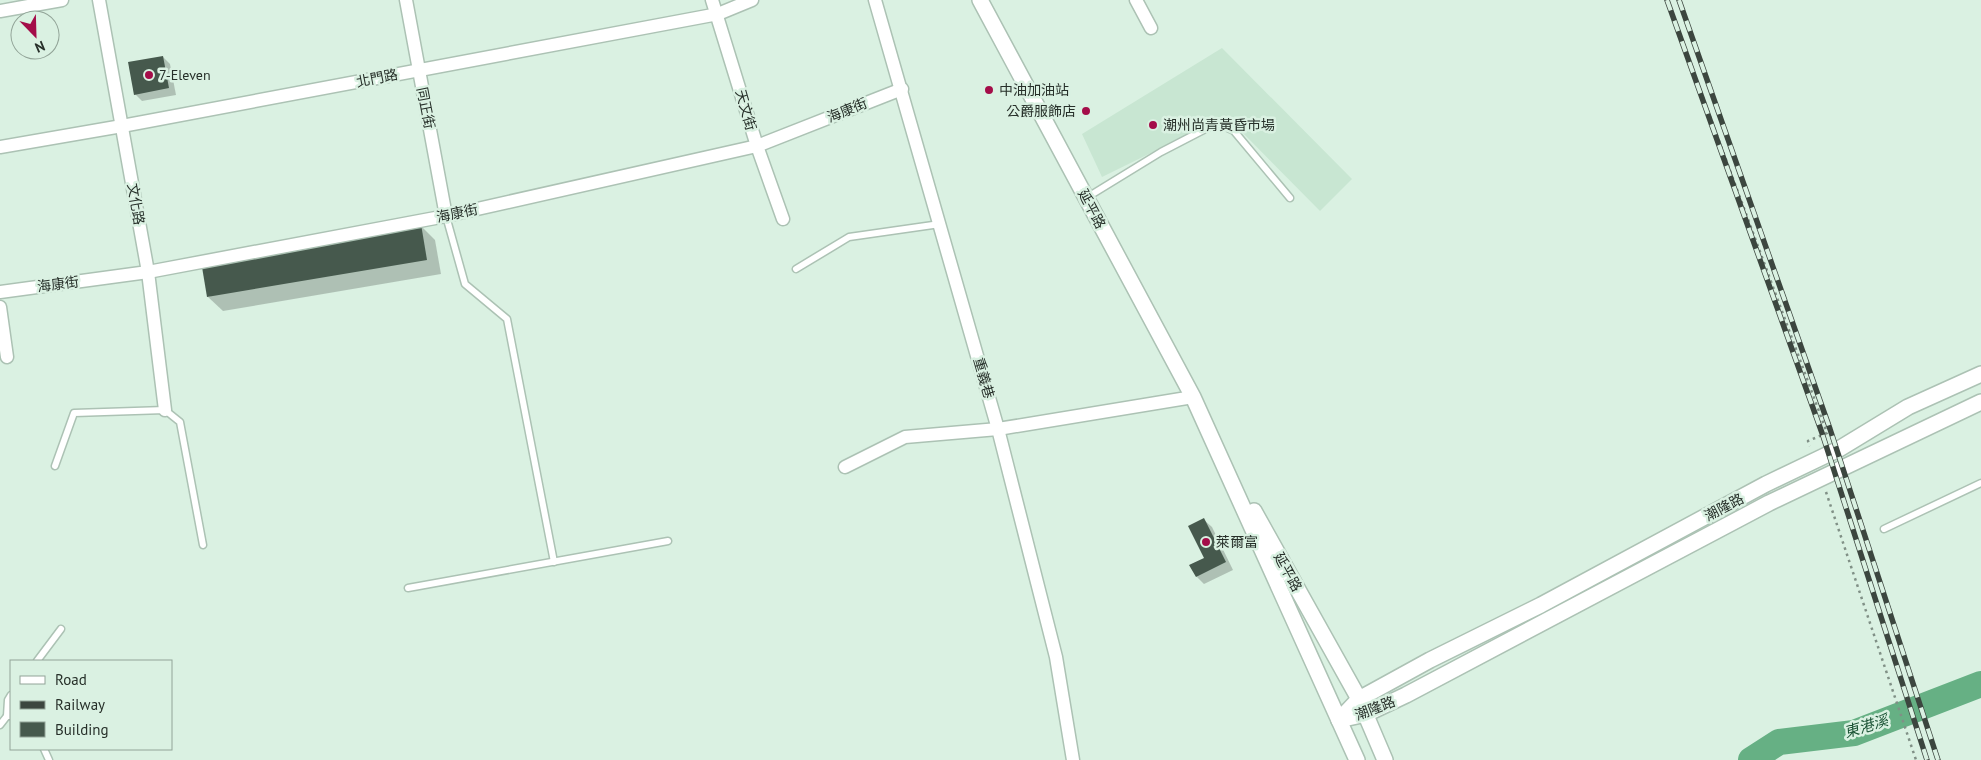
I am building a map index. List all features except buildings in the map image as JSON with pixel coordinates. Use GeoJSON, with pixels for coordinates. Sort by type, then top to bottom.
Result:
{"type":"FeatureCollection","features":[{"type":"Feature","properties":{"kind":"street"},"geometry":{"type":"LineString","coordinates":[[0,11],[62,0]]}},
{"type":"Feature","properties":{"kind":"street","name":"文化路"},"geometry":{"type":"LineString","coordinates":[[99,0],[148,272],[165,410]]}},
{"type":"Feature","properties":{"kind":"street","name":"同正街"},"geometry":{"type":"LineString","coordinates":[[406,0],[446,216]]}},
{"type":"Feature","properties":{"kind":"street","name":"天文街"},"geometry":{"type":"LineString","coordinates":[[712,0],[718,14],[757,146],[783,219]]}},
{"type":"Feature","properties":{"kind":"street","name":"北門路"},"geometry":{"type":"LineString","coordinates":[[0,146],[122,126],[718,14],[752,0]]}},
{"type":"Feature","properties":{"kind":"street","name":"重義巷"},"geometry":{"type":"LineString","coordinates":[[875,0],[998,429],[1056,657],[1073,760]]}},
{"type":"Feature","properties":{"kind":"street","name":"延平路"},"geometry":{"type":"LineString","coordinates":[[980,0],[1193,397],[1357,760]]}},
{"type":"Feature","properties":{"kind":"street"},"geometry":{"type":"LineString","coordinates":[[1136,0],[1151,28]]}},
{"type":"Feature","properties":{"kind":"street","name":"海康街"},"geometry":{"type":"LineString","coordinates":[[0,292],[148,272],[446,216],[757,146],[902,89]]}},
{"type":"Feature","properties":{"kind":"street"},"geometry":{"type":"LineString","coordinates":[[0,307],[7,357]]}},
{"type":"Feature","properties":{"kind":"street","name":"潮隆路"},"geometry":{"type":"LineString","coordinates":[[1339,720],[1359,699],[1430,660],[1541,605],[1766,484],[1839,449],[1908,407],[1981,374]]}},
{"type":"Feature","properties":{"kind":"street"},"geometry":{"type":"LineString","coordinates":[[845,467],[905,437],[998,429],[1193,397]]}},
{"type":"Feature","properties":{"kind":"street","name":"潮隆路"},"geometry":{"type":"LineString","coordinates":[[1339,720],[1368,721],[1406,695],[1821,478],[1981,402]]}},
{"type":"Feature","properties":{"kind":"street","name":"延平路"},"geometry":{"type":"LineString","coordinates":[[1203,418],[1359,699],[1385,760]]}},
{"type":"Feature","properties":{"kind":"lane"},"geometry":{"type":"LineString","coordinates":[[1086,198],[1161,152],[1217,124],[1234,131],[1290,198]]}},
{"type":"Feature","properties":{"kind":"lane"},"geometry":{"type":"LineString","coordinates":[[446,216],[465,284],[507,319],[554,562]]}},
{"type":"Feature","properties":{"kind":"lane"},"geometry":{"type":"LineString","coordinates":[[796,269],[849,237],[940,224]]}},
{"type":"Feature","properties":{"kind":"lane"},"geometry":{"type":"LineString","coordinates":[[55,466],[74,413],[165,410],[180,422],[203,545]]}},
{"type":"Feature","properties":{"kind":"lane"},"geometry":{"type":"LineString","coordinates":[[1884,529],[1981,483]]}},
{"type":"Feature","properties":{"kind":"lane"},"geometry":{"type":"LineString","coordinates":[[408,588],[668,541]]}},
{"type":"Feature","properties":{"kind":"lane"},"geometry":{"type":"LineString","coordinates":[[38,660],[61,628]]}},
{"type":"Feature","properties":{"kind":"lane"},"geometry":{"type":"LineString","coordinates":[[0,725],[9,716],[8,700],[10,697]]}},
{"type":"Feature","properties":{"kind":"path"},"geometry":{"type":"LineString","coordinates":[[1667,0],[1827,433],[1808,440],[1815,461]]}},
{"type":"Feature","properties":{"kind":"path"},"geometry":{"type":"LineString","coordinates":[[1821,478],[1916,760]]}},
{"type":"Feature","properties":{"kind":"shaded area","name":"潮州尚青黃昏市場"},"geometry":{"type":"Polygon","coordinates":[[[1222,48],[1352,179],[1320,211],[1240,130],[1220,119],[1102,177],[1082,134],[1222,48]]]}},
{"type":"Feature","properties":{"kind":"waterway","name":"東港溪"},"geometry":{"type":"LineString","coordinates":[[1751,760],[1779,742],[1854,733],[1981,684]]}},
{"type":"Feature","properties":{"kind":"railway"},"geometry":{"type":"LineString","coordinates":[[1667,0],[1822,433],[1927,760]]}},
{"type":"Feature","properties":{"kind":"railway"},"geometry":{"type":"LineString","coordinates":[[1679,0],[1830,429],[1938,760]]}},
{"type":"Feature","properties":{"kind":"place","name":"7-Eleven"},"geometry":{"type":"Point","coordinates":[149,75]}},
{"type":"Feature","properties":{"kind":"place","name":"中油加油站"},"geometry":{"type":"Point","coordinates":[989,90]}},
{"type":"Feature","properties":{"kind":"place","name":"公爵服飾店"},"geometry":{"type":"Point","coordinates":[1086,111]}},
{"type":"Feature","properties":{"kind":"place","name":"潮州尚青黃昏市場"},"geometry":{"type":"Point","coordinates":[1153,125]}},
{"type":"Feature","properties":{"kind":"place","name":"萊爾富"},"geometry":{"type":"Point","coordinates":[1206,542]}}]}
